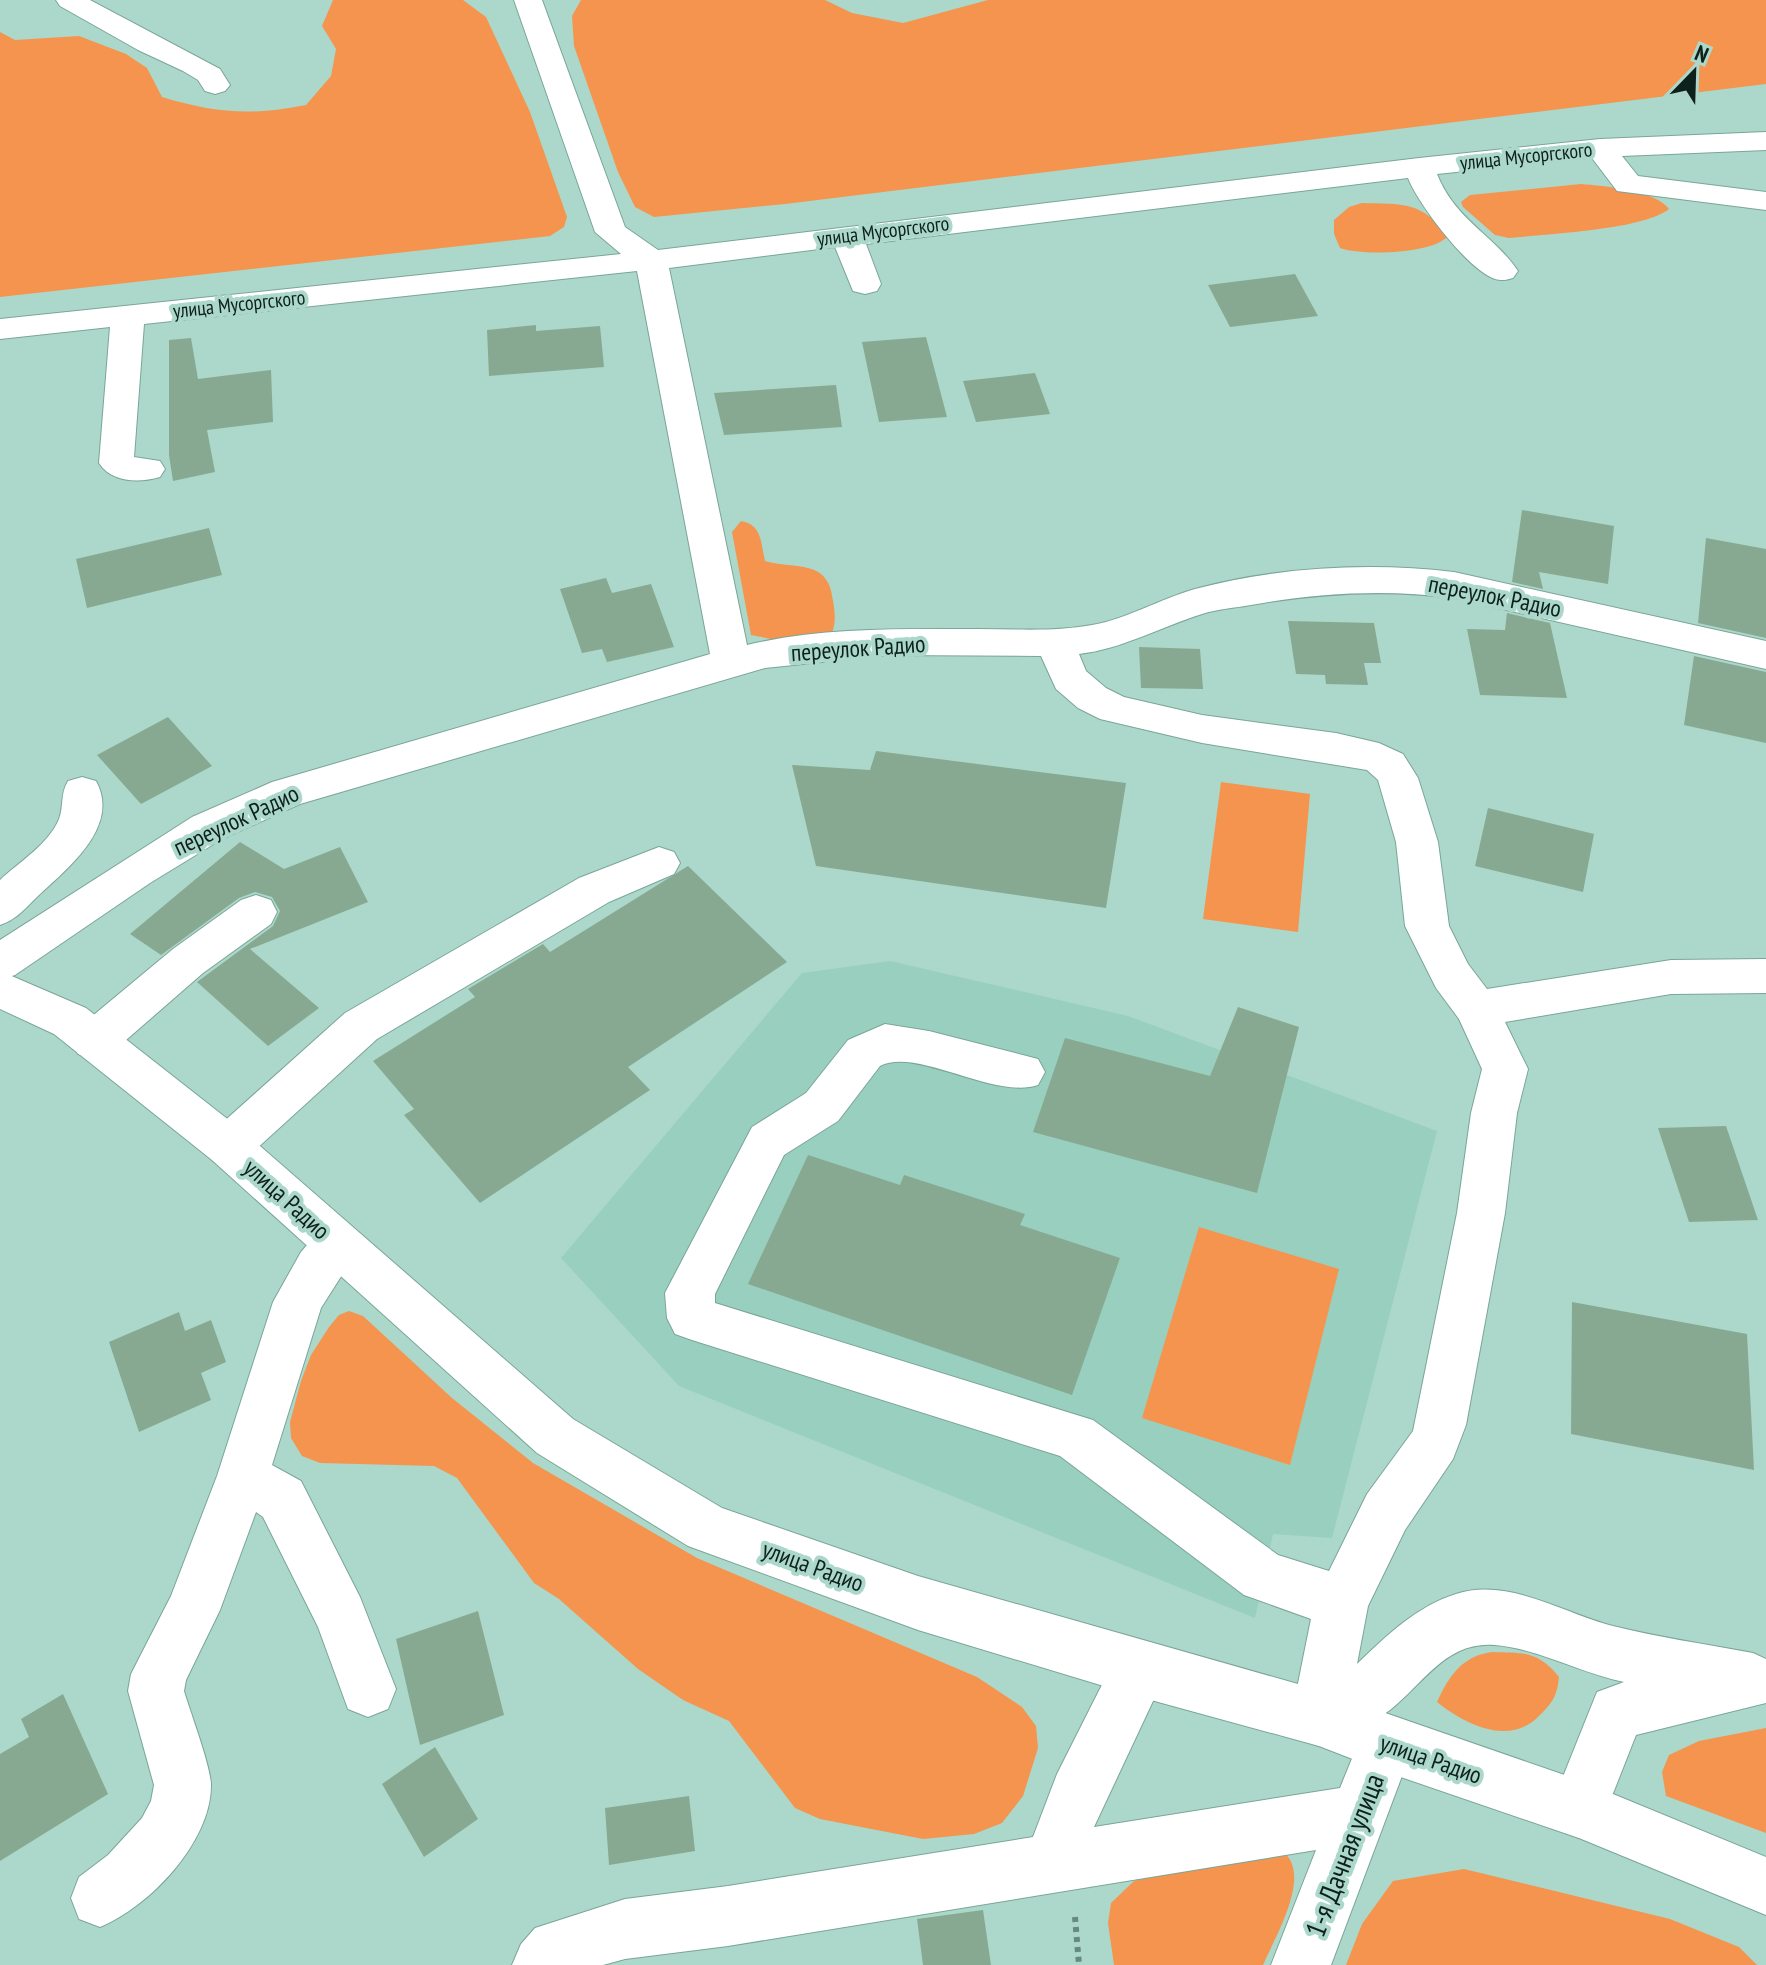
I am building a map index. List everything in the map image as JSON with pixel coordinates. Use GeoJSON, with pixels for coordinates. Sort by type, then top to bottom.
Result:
{"type":"FeatureCollection","features":[{"type":"Feature","properties":{"kind":"main road"},"geometry":{"type":"LineString","coordinates":[[70,0],[148,44],[193,65],[210,75],[215,85]]}},
{"type":"Feature","properties":{"kind":"main road"},"geometry":{"type":"LineString","coordinates":[[528,0],[611,232],[652,260],[686,452],[731,662]]}},
{"type":"Feature","properties":{"kind":"main road","name":"улица Мусоргского"},"geometry":{"type":"LineString","coordinates":[[0,329],[652,260],[1419,167],[1600,148],[1766,141]]}},
{"type":"Feature","properties":{"kind":"main road"},"geometry":{"type":"LineString","coordinates":[[1600,148],[1628,184]]}},
{"type":"Feature","properties":{"kind":"main road"},"geometry":{"type":"LineString","coordinates":[[1515,157],[1581,177],[1766,201]]}},
{"type":"Feature","properties":{"kind":"main road"},"geometry":{"type":"LineString","coordinates":[[1419,167],[1443,214],[1502,271]]}},
{"type":"Feature","properties":{"kind":"main road"},"geometry":{"type":"LineString","coordinates":[[847,236],[865,284]]}},
{"type":"Feature","properties":{"kind":"main road"},"geometry":{"type":"LineString","coordinates":[[128,316],[116,457],[117,463],[124,468],[147,469]]}},
{"type":"Feature","properties":{"kind":"main road","name":"переулок Радио"},"geometry":{"type":"LineString","coordinates":[[0,963],[135,872],[195,836],[286,793],[765,654],[889,642],[1055,643],[1099,638],[1120,633],[1199,601],[1341,581],[1415,580],[1454,585],[1766,655]]}},
{"type":"Feature","properties":{"kind":"main road"},"geometry":{"type":"LineString","coordinates":[[1055,643],[1070,679],[1092,698],[1114,709],[1202,729],[1336,748],[1379,758],[1389,764],[1398,778],[1417,842],[1427,926],[1452,976],[1477,1009],[1505,1069],[1494,1113],[1481,1213],[1440,1425],[1435,1442],[1386,1512],[1342,1602],[1319,1718]]}},
{"type":"Feature","properties":{"kind":"main road"},"geometry":{"type":"LineString","coordinates":[[0,908],[65,843],[80,821],[85,806],[82,792]]}},
{"type":"Feature","properties":{"kind":"main road"},"geometry":{"type":"LineString","coordinates":[[228,1146],[361,1026],[594,890],[659,863]]}},
{"type":"Feature","properties":{"kind":"main road"},"geometry":{"type":"LineString","coordinates":[[94,1041],[188,961],[256,912]]}},
{"type":"Feature","properties":{"kind":"main road"},"geometry":{"type":"LineString","coordinates":[[1477,1009],[1671,977],[1766,976]]}},
{"type":"Feature","properties":{"kind":"main road","name":"улица Радио"},"geometry":{"type":"LineString","coordinates":[[0,989],[70,1021],[228,1146],[555,1436],[707,1528],[918,1603],[1319,1718],[1386,1744],[1579,1809],[1765,1887]]}},
{"type":"Feature","properties":{"kind":"main road"},"geometry":{"type":"LineString","coordinates":[[1022,1072],[929,1049],[885,1042],[864,1053],[822,1107],[768,1141],[690,1293],[692,1318],[1075,1437],[1263,1577],[1342,1602]]}},
{"type":"Feature","properties":{"kind":"main road"},"geometry":{"type":"LineString","coordinates":[[100,1898],[137,1867],[162,1838],[178,1810],[183,1785],[156,1691],[159,1674],[193,1610],[243,1476],[298,1302],[318,1267],[337,1245]]}},
{"type":"Feature","properties":{"kind":"main road"},"geometry":{"type":"LineString","coordinates":[[243,1476],[282,1499],[341,1616],[368,1689]]}},
{"type":"Feature","properties":{"kind":"main road"},"geometry":{"type":"LineString","coordinates":[[1319,1718],[1369,1691],[1417,1645],[1459,1619],[1494,1618],[1527,1624],[1609,1652],[1759,1679]]}},
{"type":"Feature","properties":{"kind":"main road"},"geometry":{"type":"LineString","coordinates":[[1058,1862],[1057,1847],[1068,1816],[1140,1669]]}},
{"type":"Feature","properties":{"kind":"main road"},"geometry":{"type":"LineString","coordinates":[[1579,1809],[1617,1712],[1759,1679]]}},
{"type":"Feature","properties":{"kind":"main road","name":"1-я Дачная улица"},"geometry":{"type":"LineString","coordinates":[[1301,1965],[1386,1744]]}},
{"type":"Feature","properties":{"kind":"main road"},"geometry":{"type":"LineString","coordinates":[[542,1965],[556,1949],[625,1929],[728,1916],[1359,1814]]}},
{"type":"Feature","properties":{"kind":"shaded area"},"geometry":{"type":"Polygon","coordinates":[[[333,0],[463,0],[486,17],[530,112],[567,217],[564,227],[550,236],[0,297],[0,32],[15,40],[79,36],[126,54],[147,68],[162,97],[199,107],[268,111],[306,105],[331,76],[336,49],[322,26],[333,0]]]}},
{"type":"Feature","properties":{"kind":"shaded area"},"geometry":{"type":"Polygon","coordinates":[[[581,0],[825,0],[852,13],[903,23],[988,0],[1766,0],[1766,84],[785,204],[654,217],[635,207],[618,172],[574,46],[572,16],[581,0]]]}},
{"type":"Feature","properties":{"kind":"shaded area"},"geometry":{"type":"Polygon","coordinates":[[[1581,184],[1641,193],[1669,209],[1638,222],[1616,226],[1509,238],[1495,235],[1461,202],[1470,195],[1581,184]]]}},
{"type":"Feature","properties":{"kind":"shaded area"},"geometry":{"type":"Polygon","coordinates":[[[1362,203],[1400,205],[1420,210],[1448,236],[1428,247],[1397,252],[1340,248],[1334,234],[1334,220],[1349,207],[1362,203]]]}},
{"type":"Feature","properties":{"kind":"shaded area"},"geometry":{"type":"Polygon","coordinates":[[[741,521],[757,530],[765,561],[809,568],[825,578],[834,610],[832,633],[782,641],[751,635],[732,532],[741,521]]]}},
{"type":"Feature","properties":{"kind":"shaded area"},"geometry":{"type":"Polygon","coordinates":[[[1221,782],[1310,794],[1298,932],[1203,919],[1221,782]]]}},
{"type":"Feature","properties":{"kind":"shaded area"},"geometry":{"type":"Polygon","coordinates":[[[890,961],[1128,1016],[1437,1131],[1332,1538],[1273,1534],[1255,1618],[679,1386],[561,1258],[802,973],[890,961]]]}},
{"type":"Feature","properties":{"kind":"shaded area"},"geometry":{"type":"Polygon","coordinates":[[[1199,1227],[1339,1269],[1290,1465],[1142,1418],[1199,1227]]]}},
{"type":"Feature","properties":{"kind":"shaded area"},"geometry":{"type":"Polygon","coordinates":[[[349,1311],[363,1316],[452,1398],[533,1463],[697,1558],[977,1677],[1022,1707],[1036,1726],[1038,1748],[1023,1796],[1002,1823],[974,1834],[923,1839],[820,1819],[795,1808],[729,1721],[683,1700],[638,1669],[559,1599],[534,1583],[457,1478],[434,1466],[320,1463],[302,1456],[291,1438],[290,1422],[301,1381],[311,1355],[329,1327],[339,1315],[349,1311]]]}},
{"type":"Feature","properties":{"kind":"shaded area"},"geometry":{"type":"Polygon","coordinates":[[[1492,1652],[1530,1655],[1544,1662],[1559,1677],[1556,1694],[1528,1725],[1515,1730],[1488,1729],[1474,1725],[1437,1702],[1458,1669],[1472,1658],[1492,1652]]]}},
{"type":"Feature","properties":{"kind":"shaded area"},"geometry":{"type":"Polygon","coordinates":[[[1766,1728],[1766,1833],[1666,1796],[1662,1772],[1669,1755],[1699,1741],[1766,1728]]]}},
{"type":"Feature","properties":{"kind":"shaded area"},"geometry":{"type":"Polygon","coordinates":[[[1273,1847],[1287,1855],[1293,1868],[1294,1883],[1284,1918],[1263,1965],[1114,1965],[1108,1923],[1111,1903],[1134,1881],[1273,1847]]]}},
{"type":"Feature","properties":{"kind":"shaded area"},"geometry":{"type":"Polygon","coordinates":[[[1464,1869],[1670,1919],[1739,1947],[1757,1965],[1346,1965],[1362,1924],[1393,1881],[1464,1869]]]}},
{"type":"Feature","properties":{"kind":"building"},"geometry":{"type":"Polygon","coordinates":[[[1295,274],[1318,316],[1230,327],[1208,285],[1295,274]]]}},
{"type":"Feature","properties":{"kind":"building"},"geometry":{"type":"Polygon","coordinates":[[[536,325],[536,331],[600,326],[604,367],[489,376],[487,330],[536,325]]]}},
{"type":"Feature","properties":{"kind":"building"},"geometry":{"type":"Polygon","coordinates":[[[926,337],[947,417],[879,422],[862,342],[926,337]]]}},
{"type":"Feature","properties":{"kind":"building"},"geometry":{"type":"Polygon","coordinates":[[[191,338],[198,379],[271,370],[273,422],[207,430],[215,472],[173,481],[169,455],[169,340],[191,338]]]}},
{"type":"Feature","properties":{"kind":"building"},"geometry":{"type":"Polygon","coordinates":[[[1035,373],[1050,414],[976,422],[963,381],[1035,373]]]}},
{"type":"Feature","properties":{"kind":"building"},"geometry":{"type":"Polygon","coordinates":[[[836,385],[842,427],[724,435],[714,393],[836,385]]]}},
{"type":"Feature","properties":{"kind":"building"},"geometry":{"type":"Polygon","coordinates":[[[1522,510],[1614,526],[1608,584],[1539,572],[1543,589],[1512,582],[1522,510]]]}},
{"type":"Feature","properties":{"kind":"building"},"geometry":{"type":"Polygon","coordinates":[[[209,528],[222,575],[87,608],[76,559],[209,528]]]}},
{"type":"Feature","properties":{"kind":"building"},"geometry":{"type":"Polygon","coordinates":[[[1706,538],[1766,549],[1766,638],[1698,623],[1706,538]]]}},
{"type":"Feature","properties":{"kind":"building"},"geometry":{"type":"Polygon","coordinates":[[[606,578],[612,593],[651,584],[674,647],[607,662],[602,649],[582,653],[560,589],[606,578]]]}},
{"type":"Feature","properties":{"kind":"building"},"geometry":{"type":"Polygon","coordinates":[[[1507,613],[1550,623],[1567,698],[1480,695],[1467,629],[1505,630],[1507,613]]]}},
{"type":"Feature","properties":{"kind":"building"},"geometry":{"type":"Polygon","coordinates":[[[1288,621],[1374,623],[1381,663],[1364,663],[1368,685],[1326,684],[1325,675],[1296,674],[1288,621]]]}},
{"type":"Feature","properties":{"kind":"building"},"geometry":{"type":"Polygon","coordinates":[[[1139,647],[1200,649],[1203,689],[1141,688],[1139,647]]]}},
{"type":"Feature","properties":{"kind":"building"},"geometry":{"type":"Polygon","coordinates":[[[1694,656],[1766,672],[1766,743],[1684,725],[1694,656]]]}},
{"type":"Feature","properties":{"kind":"building"},"geometry":{"type":"Polygon","coordinates":[[[168,717],[212,766],[141,804],[97,755],[168,717]]]}},
{"type":"Feature","properties":{"kind":"building"},"geometry":{"type":"Polygon","coordinates":[[[876,751],[1126,783],[1106,908],[816,866],[792,765],[870,770],[876,751]]]}},
{"type":"Feature","properties":{"kind":"building"},"geometry":{"type":"Polygon","coordinates":[[[1488,808],[1594,834],[1583,892],[1475,866],[1488,808]]]}},
{"type":"Feature","properties":{"kind":"building"},"geometry":{"type":"Polygon","coordinates":[[[240,842],[284,869],[340,847],[368,902],[250,949],[319,1008],[268,1046],[197,982],[273,926],[280,911],[272,897],[255,892],[239,898],[161,955],[130,934],[240,842]]]}},
{"type":"Feature","properties":{"kind":"building"},"geometry":{"type":"Polygon","coordinates":[[[688,866],[787,962],[628,1067],[650,1090],[480,1203],[404,1115],[414,1109],[373,1061],[475,997],[468,989],[543,944],[550,952],[688,866]]]}},
{"type":"Feature","properties":{"kind":"building"},"geometry":{"type":"Polygon","coordinates":[[[1238,1007],[1299,1027],[1257,1193],[1033,1132],[1065,1038],[1210,1076],[1238,1007]]]}},
{"type":"Feature","properties":{"kind":"building"},"geometry":{"type":"Polygon","coordinates":[[[1726,1126],[1758,1220],[1689,1222],[1658,1128],[1726,1126]]]}},
{"type":"Feature","properties":{"kind":"building"},"geometry":{"type":"Polygon","coordinates":[[[808,1155],[900,1185],[904,1175],[1025,1214],[1020,1225],[1120,1258],[1072,1395],[748,1284],[808,1155]]]}},
{"type":"Feature","properties":{"kind":"building"},"geometry":{"type":"Polygon","coordinates":[[[1572,1302],[1747,1334],[1754,1470],[1571,1434],[1572,1302]]]}},
{"type":"Feature","properties":{"kind":"building"},"geometry":{"type":"Polygon","coordinates":[[[179,1312],[185,1331],[211,1320],[226,1362],[201,1373],[211,1400],[139,1432],[109,1342],[179,1312]]]}},
{"type":"Feature","properties":{"kind":"building"},"geometry":{"type":"Polygon","coordinates":[[[478,1611],[504,1715],[420,1745],[396,1639],[478,1611]]]}},
{"type":"Feature","properties":{"kind":"building"},"geometry":{"type":"Polygon","coordinates":[[[63,1694],[108,1794],[0,1861],[0,1754],[29,1737],[21,1719],[63,1694]]]}},
{"type":"Feature","properties":{"kind":"building"},"geometry":{"type":"Polygon","coordinates":[[[435,1747],[478,1819],[424,1857],[382,1784],[435,1747]]]}},
{"type":"Feature","properties":{"kind":"building"},"geometry":{"type":"Polygon","coordinates":[[[689,1796],[695,1851],[609,1865],[605,1808],[689,1796]]]}},
{"type":"Feature","properties":{"kind":"building"},"geometry":{"type":"Polygon","coordinates":[[[983,1910],[991,1965],[923,1965],[917,1919],[983,1910]]]}}]}
